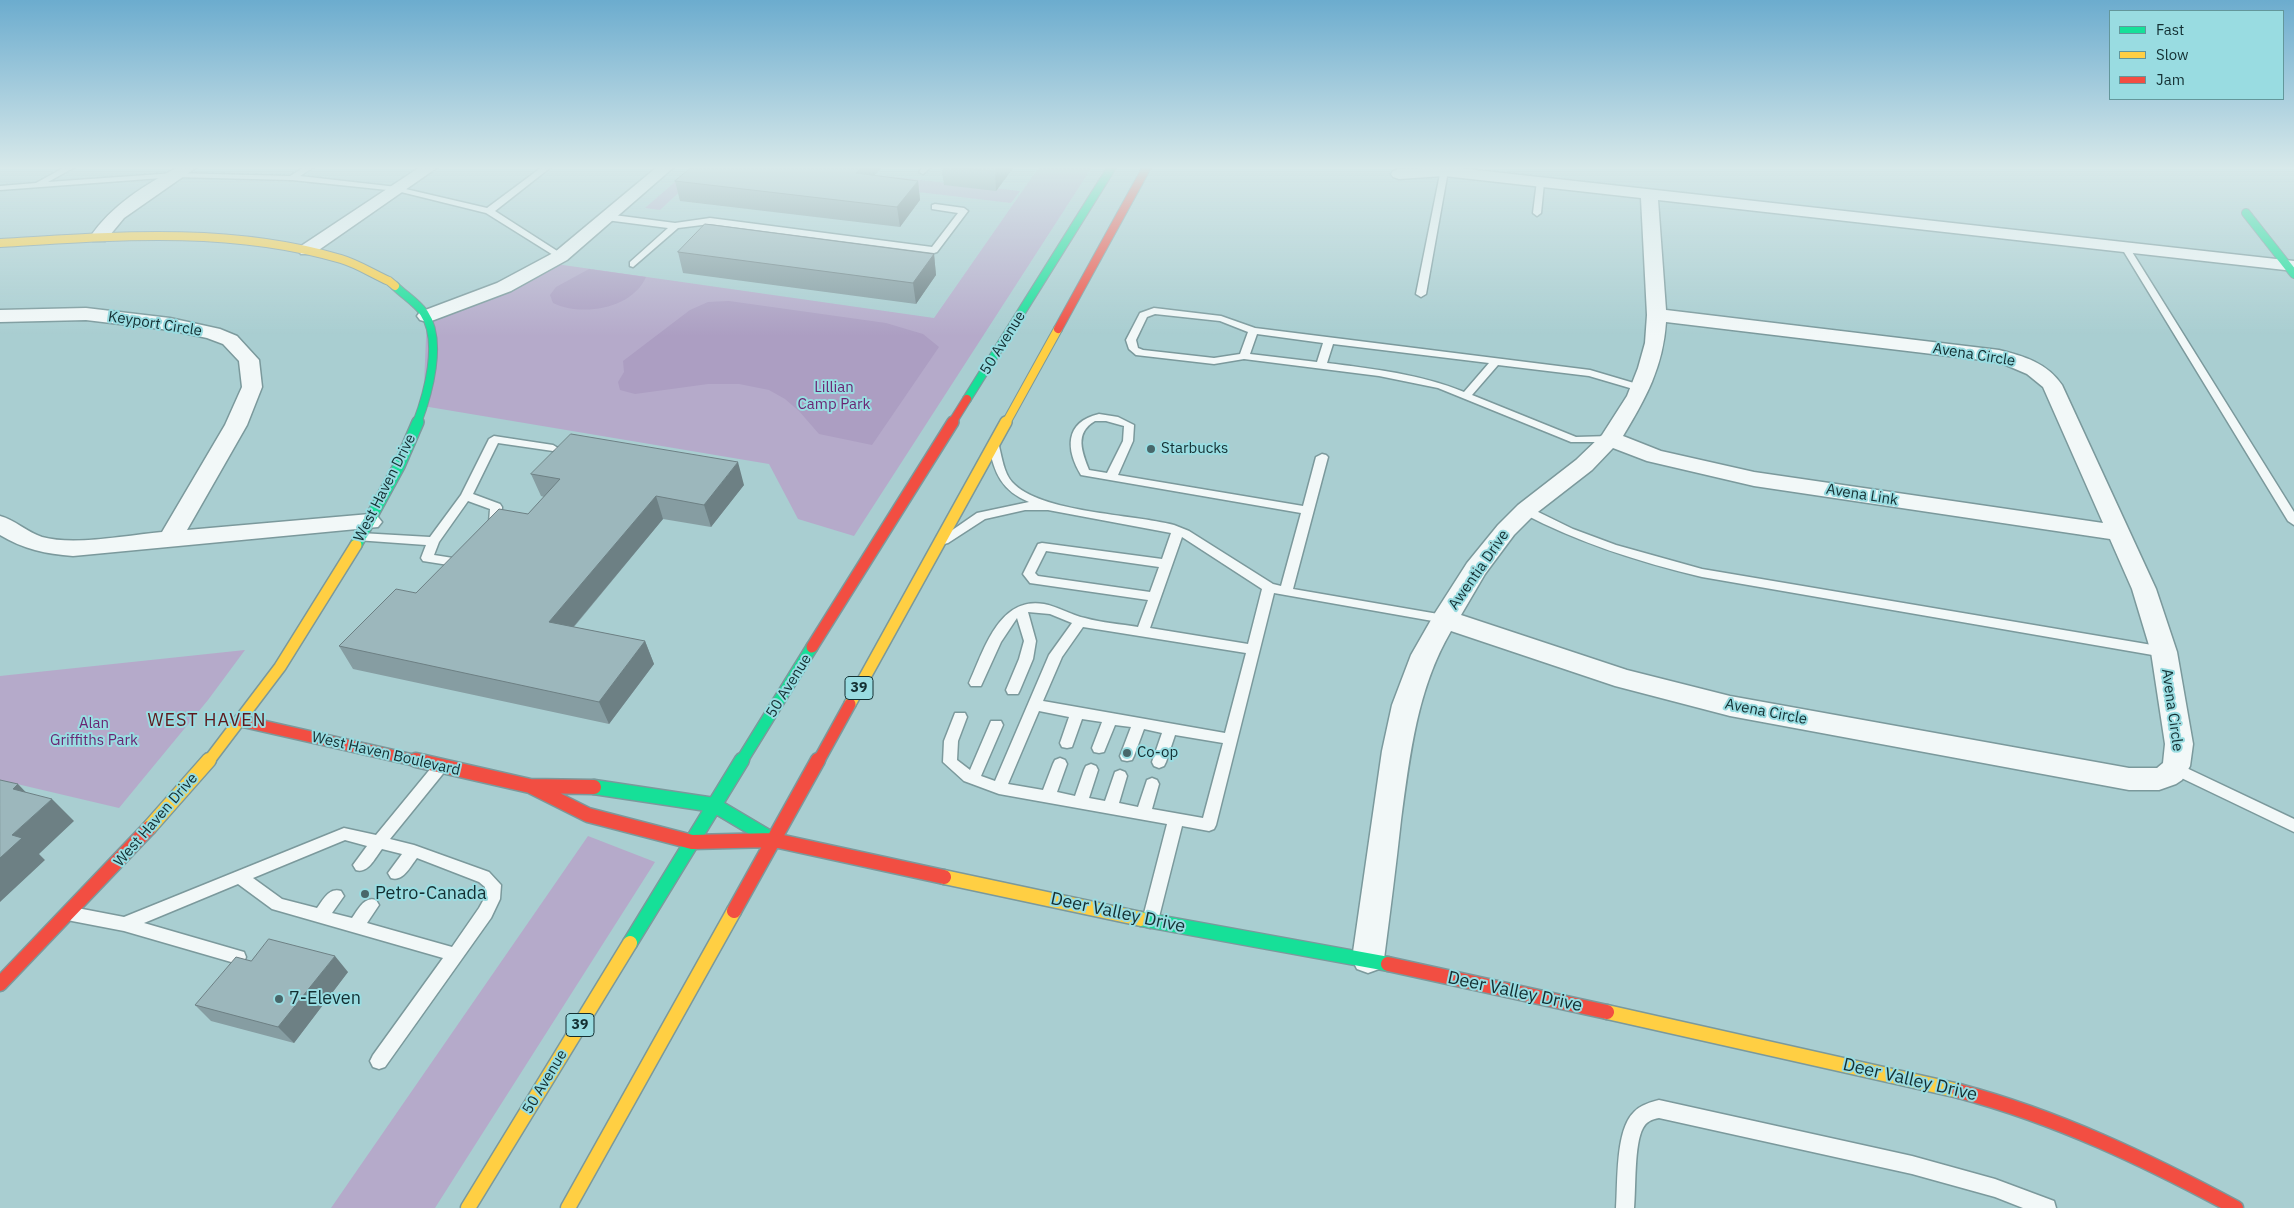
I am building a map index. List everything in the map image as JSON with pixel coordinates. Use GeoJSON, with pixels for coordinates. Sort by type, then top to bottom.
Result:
{"type":"FeatureCollection","features":[{"type":"Feature","properties":{"kind":"street"},"geometry":{"type":"LineString","coordinates":[[99,237],[110,223]]}},
{"type":"Feature","properties":{"kind":"street"},"geometry":{"type":"LineString","coordinates":[[307,250],[346,223]]}},
{"type":"Feature","properties":{"kind":"street"},"geometry":{"type":"LineString","coordinates":[[427,316],[504,287],[561,256],[599,223]]}},
{"type":"Feature","properties":{"kind":"street","name":"50 Avenue"},"geometry":{"type":"LineString","coordinates":[[468,1208],[714,805],[1077,223]]}},
{"type":"Feature","properties":{"kind":"street","name":"39"},"geometry":{"type":"LineString","coordinates":[[568,1208],[994,446],[1116,223]]}},
{"type":"Feature","properties":{"kind":"street","name":"Awentia Drive"},"geometry":{"type":"LineString","coordinates":[[1368,959],[1396,751],[1406,705],[1424,655],[1444,619],[1476,569],[1506,530],[1526,510],[1584,465],[1610,439],[1625,417],[1640,388],[1655,343],[1657,315],[1651,223]]}},
{"type":"Feature","properties":{"kind":"street"},"geometry":{"type":"LineString","coordinates":[[1904,223],[2125,247],[2292,268]]}},
{"type":"Feature","properties":{"kind":"street"},"geometry":{"type":"LineString","coordinates":[[2255,223],[2292,268]]}},
{"type":"Feature","properties":{"kind":"street","name":"West Haven Drive"},"geometry":{"type":"LineString","coordinates":[[0,243],[99,237],[215,238],[307,250],[345,260],[379,274],[404,292],[427,316],[436,347],[432,378],[405,454],[365,530],[308,626],[241,721],[116,866],[0,984]]}},
{"type":"Feature","properties":{"kind":"street","name":"Keyport Circle"},"geometry":{"type":"LineString","coordinates":[[0,316],[86,314],[170,324],[213,333],[230,340],[249,360],[252,387],[236,425],[170,539]]}},
{"type":"Feature","properties":{"kind":"street","name":"Avena Circle"},"geometry":{"type":"LineString","coordinates":[[1444,619],[1624,679],[1730,706],[2129,779],[2153,782],[2170,775],[2176,769],[2179,757],[2179,744],[2164,652],[2144,589],[2052,385],[2037,370],[2027,364],[1999,356],[1657,315]]}},
{"type":"Feature","properties":{"kind":"street","name":"Avena Link"},"geometry":{"type":"LineString","coordinates":[[1610,439],[1655,456],[1754,479],[2118,533]]}},
{"type":"Feature","properties":{"kind":"street"},"geometry":{"type":"LineString","coordinates":[[0,524],[22,539],[43,546],[74,548],[170,539],[365,530]]}},
{"type":"Feature","properties":{"kind":"street","name":"West Haven Boulevard"},"geometry":{"type":"LineString","coordinates":[[241,721],[530,786],[603,787],[714,805],[774,840]]}},
{"type":"Feature","properties":{"kind":"street","name":"West Haven Boulevard"},"geometry":{"type":"LineString","coordinates":[[530,786],[588,815],[692,842],[774,840]]}},
{"type":"Feature","properties":{"kind":"street","name":"Deer Valley Drive"},"geometry":{"type":"LineString","coordinates":[[774,840],[1150,921],[1368,959],[1917,1081],[1992,1100],[2069,1128],[2139,1158],[2236,1208]]}},
{"type":"Feature","properties":{"kind":"lane"},"geometry":{"type":"LineString","coordinates":[[509,223],[561,256]]}},
{"type":"Feature","properties":{"kind":"lane"},"geometry":{"type":"LineString","coordinates":[[655,223],[675,226],[693,223]]}},
{"type":"Feature","properties":{"kind":"lane"},"geometry":{"type":"LineString","coordinates":[[728,223],[934,250],[954,223]]}},
{"type":"Feature","properties":{"kind":"lane"},"geometry":{"type":"LineString","coordinates":[[1421,294],[1434,223]]}},
{"type":"Feature","properties":{"kind":"lane"},"geometry":{"type":"LineString","coordinates":[[633,264],[675,226]]}},
{"type":"Feature","properties":{"kind":"lane"},"geometry":{"type":"LineString","coordinates":[[2125,247],[2294,521]]}},
{"type":"Feature","properties":{"kind":"lane"},"geometry":{"type":"LineString","coordinates":[[1610,439],[1575,440],[1441,386],[1379,373],[1244,356],[1214,361],[1140,353],[1134,349],[1131,340],[1143,315],[1154,311],[1228,320],[1240,323],[1253,331],[1590,373],[1640,388]]}},
{"type":"Feature","properties":{"kind":"lane"},"geometry":{"type":"LineString","coordinates":[[1244,356],[1253,331]]}},
{"type":"Feature","properties":{"kind":"lane"},"geometry":{"type":"LineString","coordinates":[[1321,366],[1329,340]]}},
{"type":"Feature","properties":{"kind":"lane"},"geometry":{"type":"LineString","coordinates":[[1465,397],[1496,361]]}},
{"type":"Feature","properties":{"kind":"lane"},"geometry":{"type":"LineString","coordinates":[[1111,477],[1128,441],[1129,425],[1117,418],[1101,416],[1084,422],[1078,430],[1074,446],[1085,473],[1308,510]]}},
{"type":"Feature","properties":{"kind":"lane"},"geometry":{"type":"LineString","coordinates":[[468,552],[455,562],[427,558],[433,541],[466,496],[494,438],[553,448]]}},
{"type":"Feature","properties":{"kind":"lane"},"geometry":{"type":"LineString","coordinates":[[994,446],[1000,473],[1007,484],[1016,492],[1048,506]]}},
{"type":"Feature","properties":{"kind":"lane"},"geometry":{"type":"LineString","coordinates":[[1286,592],[1322,457]]}},
{"type":"Feature","properties":{"kind":"lane"},"geometry":{"type":"LineString","coordinates":[[466,496],[496,507],[496,522]]}},
{"type":"Feature","properties":{"kind":"lane"},"geometry":{"type":"LineString","coordinates":[[940,543],[974,520],[991,512],[1025,506],[1048,506],[1153,524],[1178,531],[1269,586],[1286,592],[1444,619]]}},
{"type":"Feature","properties":{"kind":"lane"},"geometry":{"type":"LineString","coordinates":[[1526,510],[1574,535],[1654,561],[1702,573],[2164,652]]}},
{"type":"Feature","properties":{"kind":"lane"},"geometry":{"type":"LineString","coordinates":[[365,530],[433,541]]}},
{"type":"Feature","properties":{"kind":"lane"},"geometry":{"type":"LineString","coordinates":[[1143,631],[1178,531]]}},
{"type":"Feature","properties":{"kind":"lane"},"geometry":{"type":"LineString","coordinates":[[1155,597],[1034,580],[1029,574],[1042,547],[1166,564]]}},
{"type":"Feature","properties":{"kind":"lane"},"geometry":{"type":"LineString","coordinates":[[960,717],[951,741],[950,762],[973,778],[999,788],[1209,825],[1269,586]]}},
{"type":"Feature","properties":{"kind":"lane"},"geometry":{"type":"LineString","coordinates":[[976,684],[1008,620],[1021,609],[1044,609],[1064,613],[1080,622],[1253,649]]}},
{"type":"Feature","properties":{"kind":"lane"},"geometry":{"type":"LineString","coordinates":[[1013,690],[1026,659],[1030,641],[1021,609]]}},
{"type":"Feature","properties":{"kind":"lane"},"geometry":{"type":"LineString","coordinates":[[999,788],[1056,656],[1080,622]]}},
{"type":"Feature","properties":{"kind":"lane"},"geometry":{"type":"LineString","coordinates":[[1034,705],[1231,738]]}},
{"type":"Feature","properties":{"kind":"lane"},"geometry":{"type":"LineString","coordinates":[[1067,743],[1077,713]]}},
{"type":"Feature","properties":{"kind":"lane"},"geometry":{"type":"LineString","coordinates":[[1099,748],[1110,718]]}},
{"type":"Feature","properties":{"kind":"lane"},"geometry":{"type":"LineString","coordinates":[[1127,756],[1139,723]]}},
{"type":"Feature","properties":{"kind":"lane"},"geometry":{"type":"LineString","coordinates":[[973,778],[996,725]]}},
{"type":"Feature","properties":{"kind":"lane"},"geometry":{"type":"LineString","coordinates":[[1159,762],[1171,728]]}},
{"type":"Feature","properties":{"kind":"lane"},"geometry":{"type":"LineString","coordinates":[[1048,797],[1060,764]]}},
{"type":"Feature","properties":{"kind":"lane"},"geometry":{"type":"LineString","coordinates":[[361,865],[441,766]]}},
{"type":"Feature","properties":{"kind":"lane"},"geometry":{"type":"LineString","coordinates":[[2176,769],[2294,826]]}},
{"type":"Feature","properties":{"kind":"lane"},"geometry":{"type":"LineString","coordinates":[[1080,802],[1091,770]]}},
{"type":"Feature","properties":{"kind":"lane"},"geometry":{"type":"LineString","coordinates":[[1110,808],[1120,776]]}},
{"type":"Feature","properties":{"kind":"lane"},"geometry":{"type":"LineString","coordinates":[[1143,813],[1152,784]]}},
{"type":"Feature","properties":{"kind":"lane"},"geometry":{"type":"LineString","coordinates":[[1150,921],[1176,819]]}},
{"type":"Feature","properties":{"kind":"lane"},"geometry":{"type":"LineString","coordinates":[[124,924],[344,834],[414,851],[484,877],[493,885],[492,899],[485,913],[379,1061]]}},
{"type":"Feature","properties":{"kind":"lane"},"geometry":{"type":"LineString","coordinates":[[396,873],[414,851]]}},
{"type":"Feature","properties":{"kind":"lane"},"geometry":{"type":"LineString","coordinates":[[239,877],[277,904],[456,955]]}},
{"type":"Feature","properties":{"kind":"lane"},"geometry":{"type":"LineString","coordinates":[[319,917],[336,896]]}},
{"type":"Feature","properties":{"kind":"lane"},"geometry":{"type":"LineString","coordinates":[[355,926],[371,905]]}},
{"type":"Feature","properties":{"kind":"lane"},"geometry":{"type":"LineString","coordinates":[[69,913],[124,924],[238,957]]}},
{"type":"Feature","properties":{"kind":"lane"},"geometry":{"type":"LineString","coordinates":[[1625,1208],[1632,1137],[1636,1123],[1647,1112],[1659,1109],[1912,1165],[1995,1188],[2047,1208]]}},
{"type":"Feature","properties":{"kind":"green space","name":"Lillian Camp Park"},"geometry":{"type":"Polygon","coordinates":[[[1000,223],[1056,223],[854,536],[798,519],[769,464],[423,406],[427,316],[549,263],[934,318],[1000,223]]]}},
{"type":"Feature","properties":{"kind":"green space"},"geometry":{"type":"Polygon","coordinates":[[[589,269],[646,277],[630,297],[605,307],[578,309],[553,303],[550,295],[556,287],[589,269]]]}},
{"type":"Feature","properties":{"kind":"green space"},"geometry":{"type":"Polygon","coordinates":[[[729,301],[886,323],[923,334],[939,347],[872,445],[819,434],[799,411],[785,399],[769,390],[739,384],[708,384],[635,394],[620,390],[618,382],[624,372],[623,361],[690,310],[708,302],[729,301]]]}},
{"type":"Feature","properties":{"kind":"green space","name":"Alan Griffiths Park"},"geometry":{"type":"Polygon","coordinates":[[[245,650],[208,700],[119,808],[0,780],[0,676],[245,650]]]}},
{"type":"Feature","properties":{"kind":"green space"},"geometry":{"type":"Polygon","coordinates":[[[588,836],[655,862],[435,1208],[331,1208],[588,836]]]}},
{"type":"Feature","properties":{"kind":"building"},"geometry":{"type":"Polygon","coordinates":[[[705,224],[934,254],[913,283],[678,252],[705,224]]]}},
{"type":"Feature","properties":{"kind":"building"},"geometry":{"type":"Polygon","coordinates":[[[571,434],[738,462],[704,505],[656,496],[549,622],[645,641],[599,702],[339,646],[396,589],[416,593],[499,509],[528,514],[560,479],[531,474],[571,434]]]}},
{"type":"Feature","properties":{"kind":"building"},"geometry":{"type":"Polygon","coordinates":[[[0,780],[18,784],[13,789],[52,799],[12,835],[22,838],[0,858],[0,780]]]}},
{"type":"Feature","properties":{"kind":"building"},"geometry":{"type":"Polygon","coordinates":[[[269,939],[335,956],[278,1027],[195,1005],[236,957],[251,961],[269,939]]]}},
{"type":"Feature","properties":{"kind":"traffic: fast"},"geometry":{"type":"LineString","coordinates":[[967,399],[1077,223]]}},
{"type":"Feature","properties":{"kind":"traffic: fast"},"geometry":{"type":"LineString","coordinates":[[2254,223],[2294,274]]}},
{"type":"Feature","properties":{"kind":"traffic: fast"},"geometry":{"type":"LineString","coordinates":[[356,545],[384,496],[413,435],[425,403],[432,372],[433,344],[427,318],[417,305],[395,286]]}},
{"type":"Feature","properties":{"kind":"traffic: fast"},"geometry":{"type":"LineString","coordinates":[[630,943],[812,647]]}},
{"type":"Feature","properties":{"kind":"traffic: fast"},"geometry":{"type":"LineString","coordinates":[[594,787],[714,805],[773,840]]}},
{"type":"Feature","properties":{"kind":"traffic: fast"},"geometry":{"type":"LineString","coordinates":[[1141,919],[1388,964]]}},
{"type":"Feature","properties":{"kind":"traffic: slow"},"geometry":{"type":"LineString","coordinates":[[0,243],[128,236],[215,237],[257,241],[300,248],[341,259],[389,281],[395,286]]}},
{"type":"Feature","properties":{"kind":"traffic: slow"},"geometry":{"type":"LineString","coordinates":[[850,704],[1058,329]]}},
{"type":"Feature","properties":{"kind":"traffic: slow"},"geometry":{"type":"LineString","coordinates":[[149,828],[211,758],[268,684],[303,633],[356,545]]}},
{"type":"Feature","properties":{"kind":"traffic: slow"},"geometry":{"type":"LineString","coordinates":[[944,877],[1141,919]]}},
{"type":"Feature","properties":{"kind":"traffic: slow"},"geometry":{"type":"LineString","coordinates":[[568,1208],[734,911]]}},
{"type":"Feature","properties":{"kind":"traffic: slow"},"geometry":{"type":"LineString","coordinates":[[468,1208],[630,943]]}},
{"type":"Feature","properties":{"kind":"traffic: slow"},"geometry":{"type":"LineString","coordinates":[[1607,1012],[1959,1091]]}},
{"type":"Feature","properties":{"kind":"traffic: jam"},"geometry":{"type":"LineString","coordinates":[[1058,329],[1116,223]]}},
{"type":"Feature","properties":{"kind":"traffic: jam"},"geometry":{"type":"LineString","coordinates":[[812,647],[967,399]]}},
{"type":"Feature","properties":{"kind":"traffic: jam"},"geometry":{"type":"LineString","coordinates":[[734,911],[850,704]]}},
{"type":"Feature","properties":{"kind":"traffic: jam"},"geometry":{"type":"LineString","coordinates":[[241,721],[530,786],[594,787]]}},
{"type":"Feature","properties":{"kind":"traffic: jam"},"geometry":{"type":"LineString","coordinates":[[530,786],[588,815],[692,842],[774,840],[944,877]]}},
{"type":"Feature","properties":{"kind":"traffic: jam"},"geometry":{"type":"LineString","coordinates":[[0,984],[149,828]]}},
{"type":"Feature","properties":{"kind":"traffic: jam"},"geometry":{"type":"LineString","coordinates":[[1388,964],[1607,1012]]}},
{"type":"Feature","properties":{"kind":"traffic: jam"},"geometry":{"type":"LineString","coordinates":[[1959,1091],[2031,1112],[2067,1125],[2136,1156],[2236,1208]]}},
{"type":"Feature","properties":{"kind":"place","name":"Starbucks"},"geometry":{"type":"Point","coordinates":[1151,449]}},
{"type":"Feature","properties":{"kind":"place","name":"Co-op"},"geometry":{"type":"Point","coordinates":[1127,753]}},
{"type":"Feature","properties":{"kind":"place","name":"Petro-Canada"},"geometry":{"type":"Point","coordinates":[365,894]}},
{"type":"Feature","properties":{"kind":"place","name":"7-Eleven"},"geometry":{"type":"Point","coordinates":[279,999]}},
{"type":"Feature","properties":{"kind":"district","name":"WEST HAVEN"},"geometry":{"type":"Point","coordinates":[207,721]}}]}
